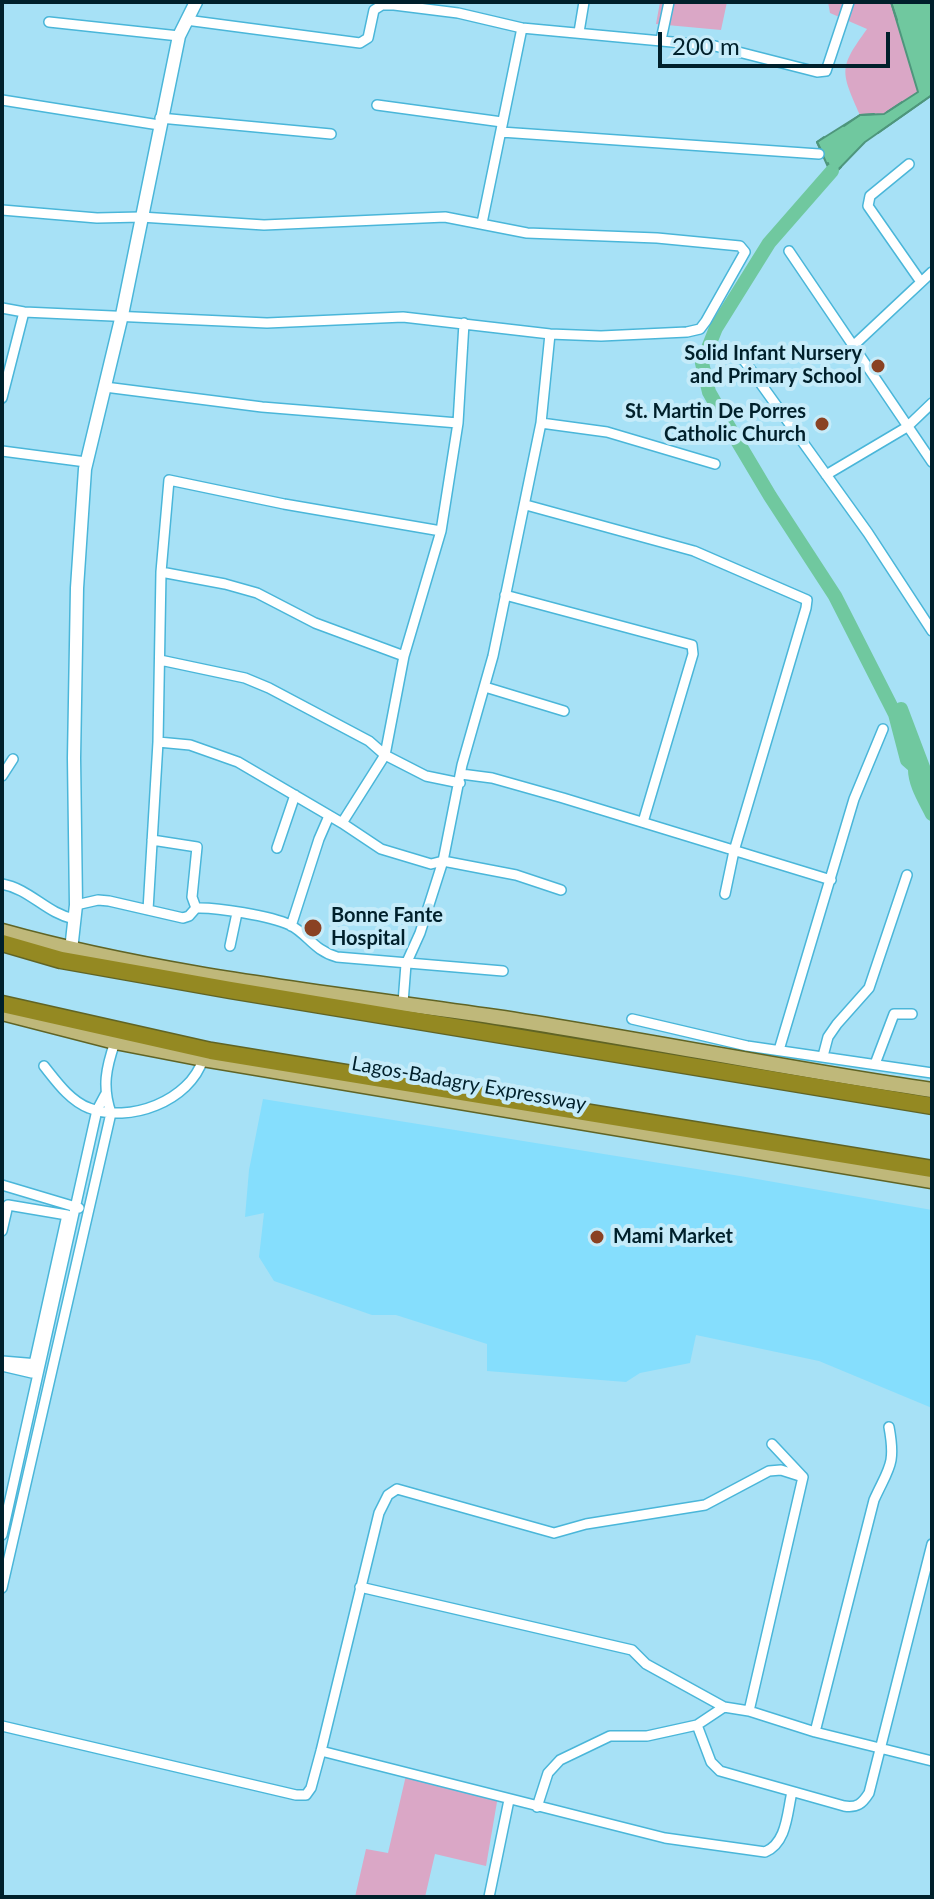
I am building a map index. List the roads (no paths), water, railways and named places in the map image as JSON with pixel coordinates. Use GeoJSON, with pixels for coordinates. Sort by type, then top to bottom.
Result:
{"type":"FeatureCollection","features":[{"type":"Feature","properties":{"kind":"highway"},"geometry":{"type":"LineString","coordinates":[[2,943],[61,960],[123,971],[932,1106]]}},
{"type":"Feature","properties":{"kind":"highway"},"geometry":{"type":"LineString","coordinates":[[123,971],[234,980]]}},
{"type":"Feature","properties":{"kind":"highway","name":"Lagos-Badagry Expressway"},"geometry":{"type":"LineString","coordinates":[[2,1004],[207,1055],[932,1169]]}},
{"type":"Feature","properties":{"kind":"main road"},"geometry":{"type":"LineString","coordinates":[[2,931],[71,950],[234,980],[403,1003],[932,1090]]}},
{"type":"Feature","properties":{"kind":"main road","name":"Lagos-Badagry Expressway"},"geometry":{"type":"LineString","coordinates":[[2,1013],[115,1042],[207,1055],[932,1181]]}},
{"type":"Feature","properties":{"kind":"street"},"geometry":{"type":"LineString","coordinates":[[71,950],[76,905],[73,777],[75,648],[86,462],[122,315],[179,36],[196,2]]}},
{"type":"Feature","properties":{"kind":"street"},"geometry":{"type":"LineString","coordinates":[[579,32],[584,2]]}},
{"type":"Feature","properties":{"kind":"street"},"geometry":{"type":"LineString","coordinates":[[661,40],[669,2]]}},
{"type":"Feature","properties":{"kind":"street"},"geometry":{"type":"LineString","coordinates":[[186,20],[360,43],[368,38],[374,10],[382,5],[458,13],[522,28],[715,46],[817,72],[826,71],[849,2]]}},
{"type":"Feature","properties":{"kind":"street"},"geometry":{"type":"LineString","coordinates":[[49,22],[179,36]]}},
{"type":"Feature","properties":{"kind":"street"},"geometry":{"type":"LineString","coordinates":[[482,223],[522,28]]}},
{"type":"Feature","properties":{"kind":"street"},"geometry":{"type":"LineString","coordinates":[[2,100],[159,122],[331,134]]}},
{"type":"Feature","properties":{"kind":"street"},"geometry":{"type":"LineString","coordinates":[[377,105],[502,127],[819,154]]}},
{"type":"Feature","properties":{"kind":"street"},"geometry":{"type":"LineString","coordinates":[[909,164],[870,196],[868,206],[921,282]]}},
{"type":"Feature","properties":{"kind":"street"},"geometry":{"type":"LineString","coordinates":[[2,210],[97,218],[141,217],[264,225],[445,217],[527,233],[657,238],[740,246],[745,252],[700,329],[601,336],[550,334],[403,317],[267,323],[24,312],[2,308]]}},
{"type":"Feature","properties":{"kind":"street"},"geometry":{"type":"LineString","coordinates":[[789,251],[932,462]]}},
{"type":"Feature","properties":{"kind":"street"},"geometry":{"type":"LineString","coordinates":[[852,347],[932,272]]}},
{"type":"Feature","properties":{"kind":"street"},"geometry":{"type":"LineString","coordinates":[[2,398],[24,312]]}},
{"type":"Feature","properties":{"kind":"street"},"geometry":{"type":"LineString","coordinates":[[342,823],[385,755],[404,656],[441,531],[458,423],[464,323]]}},
{"type":"Feature","properties":{"kind":"street"},"geometry":{"type":"LineString","coordinates":[[403,1003],[406,964],[420,933],[443,861],[526,505],[541,423],[550,334]]}},
{"type":"Feature","properties":{"kind":"street"},"geometry":{"type":"LineString","coordinates":[[738,352],[868,533],[932,631]]}},
{"type":"Feature","properties":{"kind":"street"},"geometry":{"type":"LineString","coordinates":[[105,387],[262,407],[458,423]]}},
{"type":"Feature","properties":{"kind":"street"},"geometry":{"type":"LineString","coordinates":[[826,475],[907,427],[932,403]]}},
{"type":"Feature","properties":{"kind":"street"},"geometry":{"type":"LineString","coordinates":[[541,423],[607,432],[715,464]]}},
{"type":"Feature","properties":{"kind":"street"},"geometry":{"type":"LineString","coordinates":[[2,451],[86,462]]}},
{"type":"Feature","properties":{"kind":"street"},"geometry":{"type":"LineString","coordinates":[[148,910],[158,742],[161,572],[167,483],[171,480],[284,504],[441,531]]}},
{"type":"Feature","properties":{"kind":"street"},"geometry":{"type":"LineString","coordinates":[[526,505],[694,551],[807,600],[734,851],[725,894]]}},
{"type":"Feature","properties":{"kind":"street"},"geometry":{"type":"LineString","coordinates":[[161,572],[257,593],[315,623],[404,656]]}},
{"type":"Feature","properties":{"kind":"street"},"geometry":{"type":"LineString","coordinates":[[505,595],[692,645],[693,654],[643,822]]}},
{"type":"Feature","properties":{"kind":"street"},"geometry":{"type":"LineString","coordinates":[[160,660],[245,678],[269,688],[369,741],[385,755],[426,776],[492,778],[831,880]]}},
{"type":"Feature","properties":{"kind":"street"},"geometry":{"type":"LineString","coordinates":[[485,687],[564,711]]}},
{"type":"Feature","properties":{"kind":"street"},"geometry":{"type":"LineString","coordinates":[[779,1050],[854,799],[883,729]]}},
{"type":"Feature","properties":{"kind":"street"},"geometry":{"type":"LineString","coordinates":[[158,742],[190,745],[255,770],[381,849],[431,864],[443,861],[516,875],[561,890]]}},
{"type":"Feature","properties":{"kind":"street"},"geometry":{"type":"LineString","coordinates":[[2,776],[13,759]]}},
{"type":"Feature","properties":{"kind":"street"},"geometry":{"type":"LineString","coordinates":[[277,848],[295,795]]}},
{"type":"Feature","properties":{"kind":"street"},"geometry":{"type":"LineString","coordinates":[[291,926],[329,816]]}},
{"type":"Feature","properties":{"kind":"street"},"geometry":{"type":"LineString","coordinates":[[152,840],[197,847],[192,897],[196,908]]}},
{"type":"Feature","properties":{"kind":"street"},"geometry":{"type":"LineString","coordinates":[[823,1056],[828,1037],[869,988],[907,875]]}},
{"type":"Feature","properties":{"kind":"street"},"geometry":{"type":"LineString","coordinates":[[2,884],[24,890],[57,915],[74,919]]}},
{"type":"Feature","properties":{"kind":"street"},"geometry":{"type":"LineString","coordinates":[[76,905],[98,900],[183,918],[196,908]]}},
{"type":"Feature","properties":{"kind":"street"},"geometry":{"type":"LineString","coordinates":[[196,908],[237,913],[291,926],[315,948],[327,954],[503,971]]}},
{"type":"Feature","properties":{"kind":"street"},"geometry":{"type":"LineString","coordinates":[[230,946],[237,913]]}},
{"type":"Feature","properties":{"kind":"street"},"geometry":{"type":"LineString","coordinates":[[875,1064],[894,1014],[912,1014]]}},
{"type":"Feature","properties":{"kind":"street"},"geometry":{"type":"LineString","coordinates":[[632,1019],[747,1046],[932,1073]]}},
{"type":"Feature","properties":{"kind":"street"},"geometry":{"type":"LineString","coordinates":[[2,1535],[82,1209],[111,1113],[105,1095],[105,1069],[115,1042]]}},
{"type":"Feature","properties":{"kind":"street"},"geometry":{"type":"LineString","coordinates":[[44,1066],[70,1095],[86,1107],[111,1113],[145,1110],[176,1094],[200,1069],[207,1055]]}},
{"type":"Feature","properties":{"kind":"street"},"geometry":{"type":"LineString","coordinates":[[2,1588],[82,1209],[97,1110],[105,1095]]}},
{"type":"Feature","properties":{"kind":"street"},"geometry":{"type":"LineString","coordinates":[[2,1185],[82,1209]]}},
{"type":"Feature","properties":{"kind":"street"},"geometry":{"type":"LineString","coordinates":[[2,1231],[8,1205],[67,1215],[32,1373],[2,1364]]}},
{"type":"Feature","properties":{"kind":"street"},"geometry":{"type":"LineString","coordinates":[[2,1364],[42,1365]]}},
{"type":"Feature","properties":{"kind":"street"},"geometry":{"type":"LineString","coordinates":[[815,1732],[874,1500],[891,1467],[894,1453],[889,1427]]}},
{"type":"Feature","properties":{"kind":"street"},"geometry":{"type":"LineString","coordinates":[[772,1444],[803,1477]]}},
{"type":"Feature","properties":{"kind":"street"},"geometry":{"type":"LineString","coordinates":[[2,1726],[306,1795],[311,1788],[321,1751],[383,1503],[397,1489],[554,1533],[586,1524],[705,1505],[769,1471],[781,1470],[803,1477]]}},
{"type":"Feature","properties":{"kind":"street"},"geometry":{"type":"LineString","coordinates":[[749,1711],[803,1477]]}},
{"type":"Feature","properties":{"kind":"street"},"geometry":{"type":"LineString","coordinates":[[697,1725],[711,1762],[720,1771],[855,1807],[863,1802],[869,1793],[878,1747],[932,1544]]}},
{"type":"Feature","properties":{"kind":"street"},"geometry":{"type":"LineString","coordinates":[[360,1587],[632,1650],[646,1664],[724,1707],[749,1711],[815,1732],[932,1761]]}},
{"type":"Feature","properties":{"kind":"street"},"geometry":{"type":"LineString","coordinates":[[537,1807],[552,1766],[598,1740],[618,1735],[647,1736],[697,1725],[724,1707]]}},
{"type":"Feature","properties":{"kind":"street"},"geometry":{"type":"LineString","coordinates":[[321,1751],[665,1838],[765,1852],[776,1847],[781,1840],[792,1792]]}},
{"type":"Feature","properties":{"kind":"street"},"geometry":{"type":"LineString","coordinates":[[489,1897],[509,1800]]}},
{"type":"Feature","properties":{"kind":"waterway"},"geometry":{"type":"LineString","coordinates":[[891,2],[897,20]]}},
{"type":"Feature","properties":{"kind":"waterway"},"geometry":{"type":"LineString","coordinates":[[878,133],[932,95]]}},
{"type":"Feature","properties":{"kind":"waterway"},"geometry":{"type":"LineString","coordinates":[[887,112],[902,102]]}},
{"type":"Feature","properties":{"kind":"waterway"},"geometry":{"type":"LineString","coordinates":[[844,126],[860,115],[874,114]]}},
{"type":"Feature","properties":{"kind":"waterway"},"geometry":{"type":"LineString","coordinates":[[821,150],[817,142],[824,137]]}},
{"type":"Feature","properties":{"kind":"waterway"},"geometry":{"type":"LineString","coordinates":[[828,163],[832,176],[841,167]]}},
{"type":"Feature","properties":{"kind":"waterway"},"geometry":{"type":"LineString","coordinates":[[832,171],[769,243],[716,328],[702,363],[709,392],[726,422],[835,596],[895,714],[907,760],[915,767],[918,785],[932,814]]}},
{"type":"Feature","properties":{"kind":"waterway"},"geometry":{"type":"LineString","coordinates":[[901,709],[932,791]]}},
{"type":"Feature","properties":{"kind":"place","name":"Solid Infant Nursery and Primary School"},"geometry":{"type":"Point","coordinates":[878,366]}},
{"type":"Feature","properties":{"kind":"place","name":"St. Martin De Porres Catholic Church"},"geometry":{"type":"Point","coordinates":[822,424]}},
{"type":"Feature","properties":{"kind":"place","name":"Bonne Fante Hospital"},"geometry":{"type":"Point","coordinates":[313,928]}},
{"type":"Feature","properties":{"kind":"place","name":"Mami Market"},"geometry":{"type":"Point","coordinates":[597,1237]}}]}
